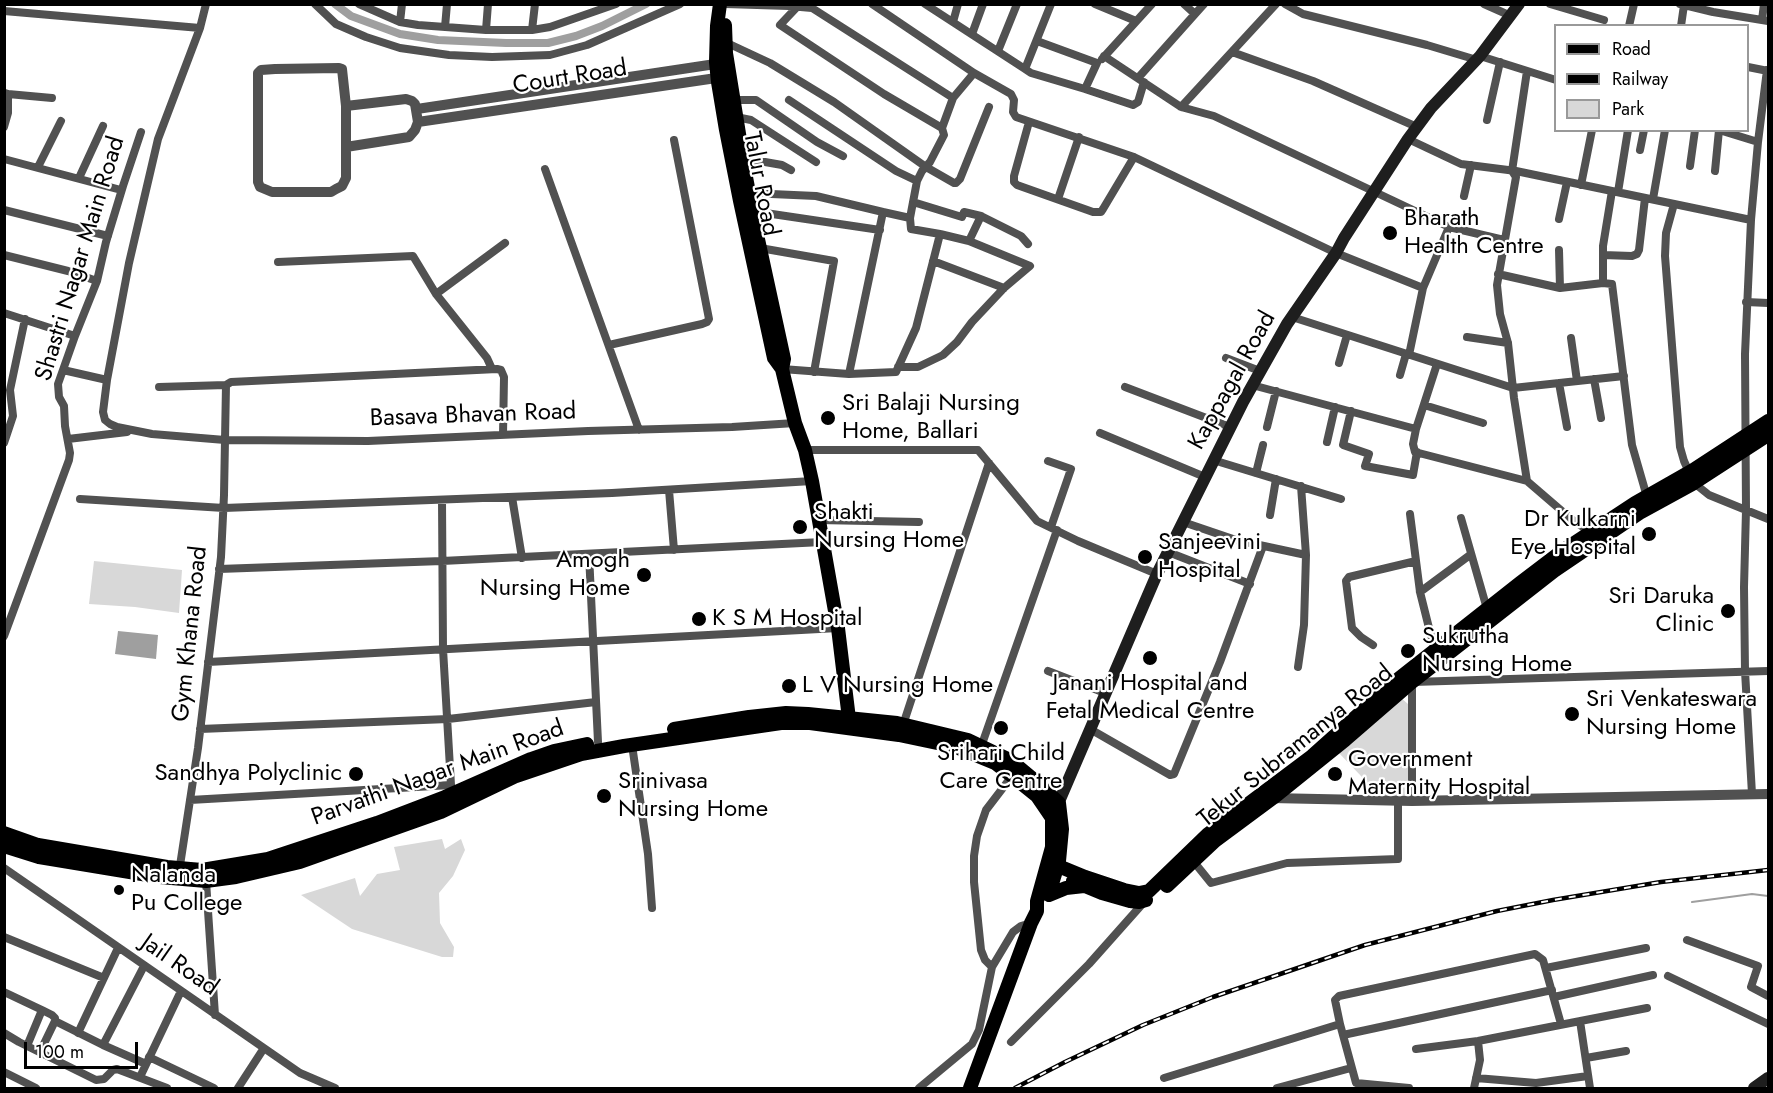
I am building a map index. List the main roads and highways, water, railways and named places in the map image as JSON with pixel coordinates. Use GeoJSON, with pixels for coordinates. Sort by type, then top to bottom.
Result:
{"type":"FeatureCollection","features":[{"type":"Feature","properties":{"kind":"main road","name":"Talur Road"},"geometry":{"type":"LineString","coordinates":[[723,4],[725,42],[723,70],[733,100],[752,211],[784,359],[782,369]]}},
{"type":"Feature","properties":{"kind":"main road","name":"Talur Road"},"geometry":{"type":"LineString","coordinates":[[723,4],[717,26],[740,201],[774,358],[782,369],[795,423],[806,450],[838,628],[850,723]]}},
{"type":"Feature","properties":{"kind":"main road","name":"Kappagal Road"},"geometry":{"type":"LineString","coordinates":[[1052,818],[1157,574],[1260,371],[1292,316],[1336,253],[1408,139],[1431,108],[1479,58],[1519,4]]}},
{"type":"Feature","properties":{"kind":"main road"},"geometry":{"type":"LineString","coordinates":[[1746,443],[1768,421]]}},
{"type":"Feature","properties":{"kind":"main road","name":"Tekur Subramanya Road"},"geometry":{"type":"LineString","coordinates":[[1052,867],[1124,890],[1146,893],[1198,842],[1312,756],[1438,652],[1691,478],[1746,443],[1768,435]]}},
{"type":"Feature","properties":{"kind":"main road"},"geometry":{"type":"LineString","coordinates":[[1438,652],[1487,609],[1590,532],[1647,497],[1691,478]]}},
{"type":"Feature","properties":{"kind":"main road","name":"Tekur Subramanya Road"},"geometry":{"type":"LineString","coordinates":[[1084,886],[1130,901],[1145,901],[1159,894],[1215,841],[1345,740],[1407,678]]}},
{"type":"Feature","properties":{"kind":"main road","name":"Parvathi Nagar Main Road"},"geometry":{"type":"LineString","coordinates":[[179,873],[206,881],[236,877],[300,862],[350,845],[531,759],[554,751],[749,717],[786,713],[850,723]]}},
{"type":"Feature","properties":{"kind":"main road","name":"Parvathi Nagar Main Road"},"geometry":{"type":"LineString","coordinates":[[6,838],[39,857],[160,877],[268,858],[581,754],[781,723],[903,725],[968,740],[1010,760],[1059,803]]}},
{"type":"Feature","properties":{"kind":"main road"},"geometry":{"type":"LineString","coordinates":[[850,723],[956,747],[995,763],[1036,796],[1052,818],[1052,867],[1049,895],[1034,917]]}},
{"type":"Feature","properties":{"kind":"main road"},"geometry":{"type":"LineString","coordinates":[[970,1089],[1034,917],[1037,901],[1052,867],[1062,829],[1059,803]]}},
{"type":"Feature","properties":{"kind":"main road"},"geometry":{"type":"LineString","coordinates":[[1052,867],[1084,886]]}},
{"type":"Feature","properties":{"kind":"main road"},"geometry":{"type":"LineString","coordinates":[[1049,895],[1066,888],[1084,886]]}},
{"type":"Feature","properties":{"kind":"main road"},"geometry":{"type":"LineString","coordinates":[[1754,1089],[1768,1078]]}},
{"type":"Feature","properties":{"kind":"waterway"},"geometry":{"type":"LineString","coordinates":[[335,4],[351,16],[400,34],[438,40],[506,43],[548,43],[576,36],[646,4]]}},
{"type":"Feature","properties":{"kind":"waterway"},"geometry":{"type":"LineString","coordinates":[[1692,902],[1752,894],[1768,896]]}},
{"type":"Feature","properties":{"kind":"railway"},"geometry":{"type":"LineString","coordinates":[[1015,1088],[1143,1025],[1213,997],[1365,945],[1497,911],[1553,900],[1661,882],[1768,870]]}},
{"type":"Feature","properties":{"kind":"place","name":"Bharath Health Centre"},"geometry":{"type":"Point","coordinates":[1390,233]}},
{"type":"Feature","properties":{"kind":"place","name":"Sri Balaji Nursing Home, Ballari"},"geometry":{"type":"Point","coordinates":[828,418]}},
{"type":"Feature","properties":{"kind":"place","name":"Shakti Nursing Home"},"geometry":{"type":"Point","coordinates":[800,527]}},
{"type":"Feature","properties":{"kind":"place","name":"Dr Kulkarni Eye Hospital"},"geometry":{"type":"Point","coordinates":[1649,534]}},
{"type":"Feature","properties":{"kind":"place","name":"Sanjeevini Hospital"},"geometry":{"type":"Point","coordinates":[1145,557]}},
{"type":"Feature","properties":{"kind":"place","name":"Amogh Nursing Home"},"geometry":{"type":"Point","coordinates":[644,575]}},
{"type":"Feature","properties":{"kind":"place","name":"Sri Daruka Clinic"},"geometry":{"type":"Point","coordinates":[1728,611]}},
{"type":"Feature","properties":{"kind":"place","name":"K S M Hospital"},"geometry":{"type":"Point","coordinates":[699,619]}},
{"type":"Feature","properties":{"kind":"place","name":"Sukrutha Nursing Home"},"geometry":{"type":"Point","coordinates":[1408,651]}},
{"type":"Feature","properties":{"kind":"place","name":"Janani Hospital and Fetal Medical Centre"},"geometry":{"type":"Point","coordinates":[1150,658]}},
{"type":"Feature","properties":{"kind":"place","name":"L V Nursing Home"},"geometry":{"type":"Point","coordinates":[789,686]}},
{"type":"Feature","properties":{"kind":"place","name":"Sri Venkateswara Nursing Home"},"geometry":{"type":"Point","coordinates":[1572,714]}},
{"type":"Feature","properties":{"kind":"place","name":"Srihari Child Care Centre"},"geometry":{"type":"Point","coordinates":[1001,728]}},
{"type":"Feature","properties":{"kind":"place","name":"Sandhya Polyclinic"},"geometry":{"type":"Point","coordinates":[356,774]}},
{"type":"Feature","properties":{"kind":"place","name":"Government Maternity Hospital"},"geometry":{"type":"Point","coordinates":[1335,774]}},
{"type":"Feature","properties":{"kind":"place","name":"Srinivasa Nursing Home"},"geometry":{"type":"Point","coordinates":[604,796]}},
{"type":"Feature","properties":{"kind":"place","name":"Nalanda Pu College"},"geometry":{"type":"Point","coordinates":[119,890]}}]}
